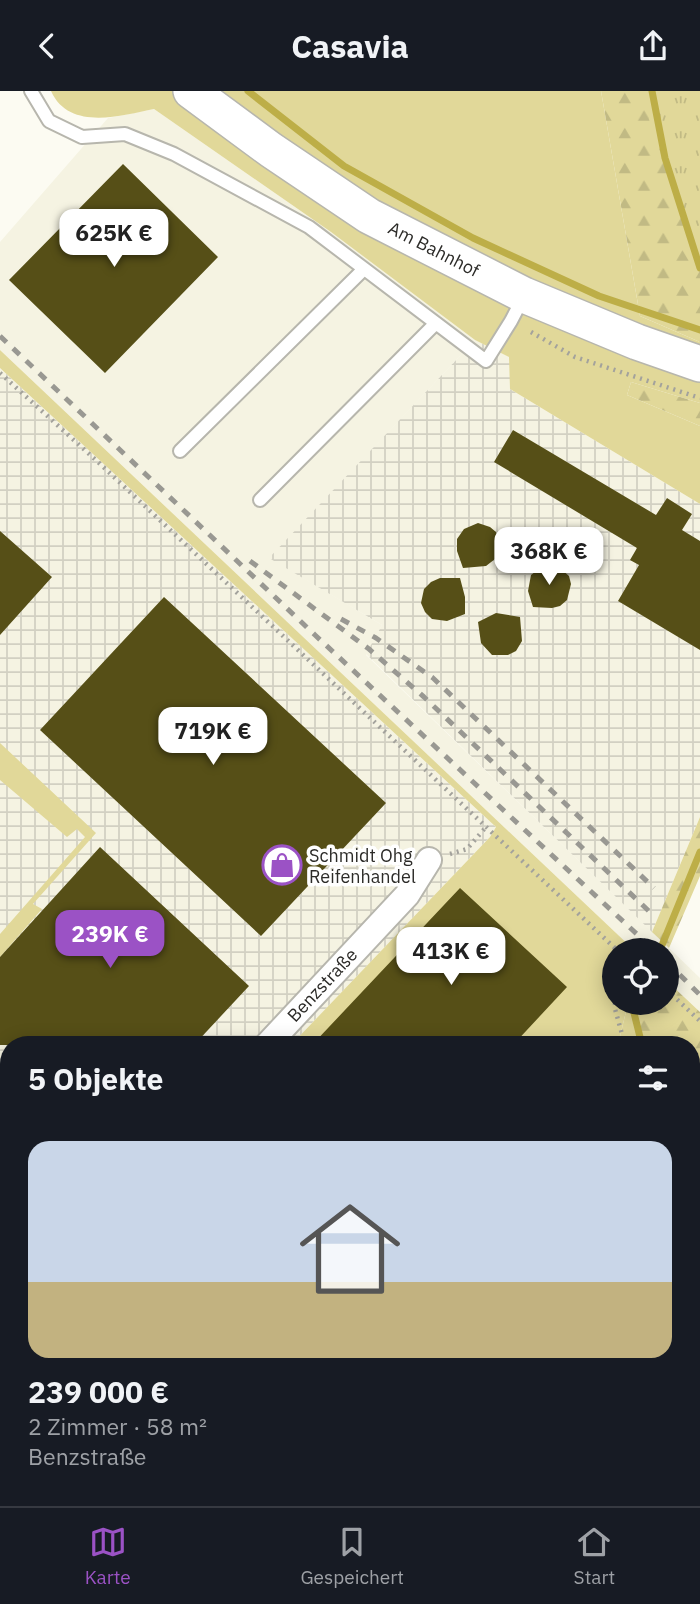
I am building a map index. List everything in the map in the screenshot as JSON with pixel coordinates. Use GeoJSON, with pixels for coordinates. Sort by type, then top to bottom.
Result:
{"type":"FeatureCollection","features":[{"type":"Feature","properties":{"kind":"main road","name":"Am Bahnhof"},"geometry":{"type":"LineString","coordinates":[[191,91],[271,150],[369,216],[518,308],[700,363]]}},
{"type":"Feature","properties":{"kind":"street","name":"Benzstraße"},"geometry":{"type":"LineString","coordinates":[[275,1036],[407,895],[429,860]]}},
{"type":"Feature","properties":{"kind":"lane"},"geometry":{"type":"LineString","coordinates":[[31,91],[49,121],[82,137],[125,134],[174,154],[309,227],[486,361],[518,308]]}},
{"type":"Feature","properties":{"kind":"lane"},"geometry":{"type":"LineString","coordinates":[[180,451],[364,269]]}},
{"type":"Feature","properties":{"kind":"lane"},"geometry":{"type":"LineString","coordinates":[[260,500],[436,323]]}},
{"type":"Feature","properties":{"kind":"path"},"geometry":{"type":"LineString","coordinates":[[518,308],[575,356],[700,398]]}},
{"type":"Feature","properties":{"kind":"path"},"geometry":{"type":"LineString","coordinates":[[0,373],[604,938]]}},
{"type":"Feature","properties":{"kind":"path"},"geometry":{"type":"LineString","coordinates":[[429,860],[467,849],[486,827]]}},
{"type":"Feature","properties":{"kind":"path"},"geometry":{"type":"LineString","coordinates":[[679,1001],[700,1021]]}},
{"type":"Feature","properties":{"kind":"path"},"geometry":{"type":"LineString","coordinates":[[617,1015],[622,1036]]}},
{"type":"Feature","properties":{"kind":"shaded area"},"geometry":{"type":"Polygon","coordinates":[[[154,109],[331,232],[475,340],[270,558],[382,625],[366,655],[659,938],[621,938],[0,350],[0,242],[108,118],[154,109]]]}},
{"type":"Feature","properties":{"kind":"shaded area"},"geometry":{"type":"Polygon","coordinates":[[[475,340],[510,357],[510,389],[700,504],[700,817],[652,932],[366,654],[382,625],[269,558],[475,340]]]}},
{"type":"Feature","properties":{"kind":"shaded area"},"geometry":{"type":"Polygon","coordinates":[[[0,368],[496,827],[490,837],[300,1036],[0,1036],[0,368]]]}},
{"type":"Feature","properties":{"kind":"shaded area"},"geometry":{"type":"Polygon","coordinates":[[[679,958],[700,978],[700,1012],[679,992],[679,958]]]}},
{"type":"Feature","properties":{"kind":"green space"},"geometry":{"type":"Polygon","coordinates":[[[51,91],[601,91],[640,316],[700,342],[700,403],[631,382],[627,395],[700,426],[700,504],[510,389],[509,357],[475,340],[331,232],[154,109],[111,117],[83,116],[70,112],[59,104],[51,91]]]}},
{"type":"Feature","properties":{"kind":"green space"},"geometry":{"type":"Polygon","coordinates":[[[601,91],[700,91],[700,342],[640,316],[601,91]]]}},
{"type":"Feature","properties":{"kind":"green space"},"geometry":{"type":"Polygon","coordinates":[[[653,91],[700,91],[700,268],[649,119],[653,91]]]}},
{"type":"Feature","properties":{"kind":"green space"},"geometry":{"type":"Polygon","coordinates":[[[0,350],[621,938],[602,938],[602,1015],[625,1015],[620,1036],[300,1036],[490,837],[496,827],[0,368],[0,350]]]}},
{"type":"Feature","properties":{"kind":"green space"},"geometry":{"type":"Polygon","coordinates":[[[631,382],[700,403],[700,426],[627,395],[631,382]]]}},
{"type":"Feature","properties":{"kind":"green space"},"geometry":{"type":"Polygon","coordinates":[[[0,743],[96,833],[33,904],[42,909],[0,957],[0,934],[85,837],[77,829],[67,837],[0,780],[0,743]]]}},
{"type":"Feature","properties":{"kind":"green space"},"geometry":{"type":"Polygon","coordinates":[[[700,817],[700,876],[673,938],[658,938],[652,932],[700,817]]]}},
{"type":"Feature","properties":{"kind":"green space"},"geometry":{"type":"Polygon","coordinates":[[[679,992],[700,1012],[700,1036],[620,1036],[625,1015],[679,1015],[679,992]]]}},
{"type":"Feature","properties":{"kind":"building"},"geometry":{"type":"Polygon","coordinates":[[[123,164],[218,257],[105,373],[9,280],[123,164]]]}},
{"type":"Feature","properties":{"kind":"building"},"geometry":{"type":"Polygon","coordinates":[[[513,430],[656,515],[667,498],[692,514],[682,530],[700,541],[700,650],[618,601],[639,565],[630,560],[637,548],[494,462],[513,430]]]}},
{"type":"Feature","properties":{"kind":"building"},"geometry":{"type":"Polygon","coordinates":[[[478,523],[496,532],[499,551],[495,559],[486,566],[463,568],[457,551],[457,539],[464,529],[478,523]]]}},
{"type":"Feature","properties":{"kind":"building"},"geometry":{"type":"Polygon","coordinates":[[[0,531],[52,577],[0,635],[0,531]]]}},
{"type":"Feature","properties":{"kind":"building"},"geometry":{"type":"Polygon","coordinates":[[[544,565],[560,568],[569,576],[571,584],[567,600],[560,606],[533,607],[528,591],[531,575],[544,565]]]}},
{"type":"Feature","properties":{"kind":"building"},"geometry":{"type":"Polygon","coordinates":[[[440,578],[460,578],[465,597],[465,614],[447,621],[432,619],[425,612],[421,603],[424,589],[440,578]]]}},
{"type":"Feature","properties":{"kind":"building"},"geometry":{"type":"Polygon","coordinates":[[[164,597],[386,803],[261,936],[40,730],[164,597]]]}},
{"type":"Feature","properties":{"kind":"building"},"geometry":{"type":"Polygon","coordinates":[[[496,613],[520,617],[522,641],[516,651],[508,655],[492,655],[481,643],[478,622],[496,613]]]}},
{"type":"Feature","properties":{"kind":"building"},"geometry":{"type":"Polygon","coordinates":[[[100,847],[249,986],[202,1036],[0,1036],[0,957],[100,847]]]}},
{"type":"Feature","properties":{"kind":"building"},"geometry":{"type":"Polygon","coordinates":[[[460,888],[567,987],[521,1036],[320,1036],[460,888]]]}},
{"type":"Feature","properties":{"kind":"waterway"},"geometry":{"type":"LineString","coordinates":[[248,91],[344,166],[473,238],[599,296],[700,330]]}},
{"type":"Feature","properties":{"kind":"waterway"},"geometry":{"type":"LineString","coordinates":[[652,91],[665,158],[700,268]]}},
{"type":"Feature","properties":{"kind":"waterway"},"geometry":{"type":"LineString","coordinates":[[665,938],[700,852]]}},
{"type":"Feature","properties":{"kind":"waterway"},"geometry":{"type":"LineString","coordinates":[[634,1015],[640,1036]]}},
{"type":"Feature","properties":{"kind":"railway"},"geometry":{"type":"LineString","coordinates":[[0,336],[315,635],[641,938]]}},
{"type":"Feature","properties":{"kind":"railway"},"geometry":{"type":"LineString","coordinates":[[250,561],[369,649],[424,697],[653,915]]}},
{"type":"Feature","properties":{"kind":"railway"},"geometry":{"type":"LineString","coordinates":[[341,619],[376,638],[433,678],[654,888]]}},
{"type":"Feature","properties":{"kind":"railway"},"geometry":{"type":"LineString","coordinates":[[679,974],[700,995]]}},
{"type":"Feature","properties":{"kind":"place","name":"Schmidt Ohg Reifenhandel"},"geometry":{"type":"Point","coordinates":[282,865]}}]}
